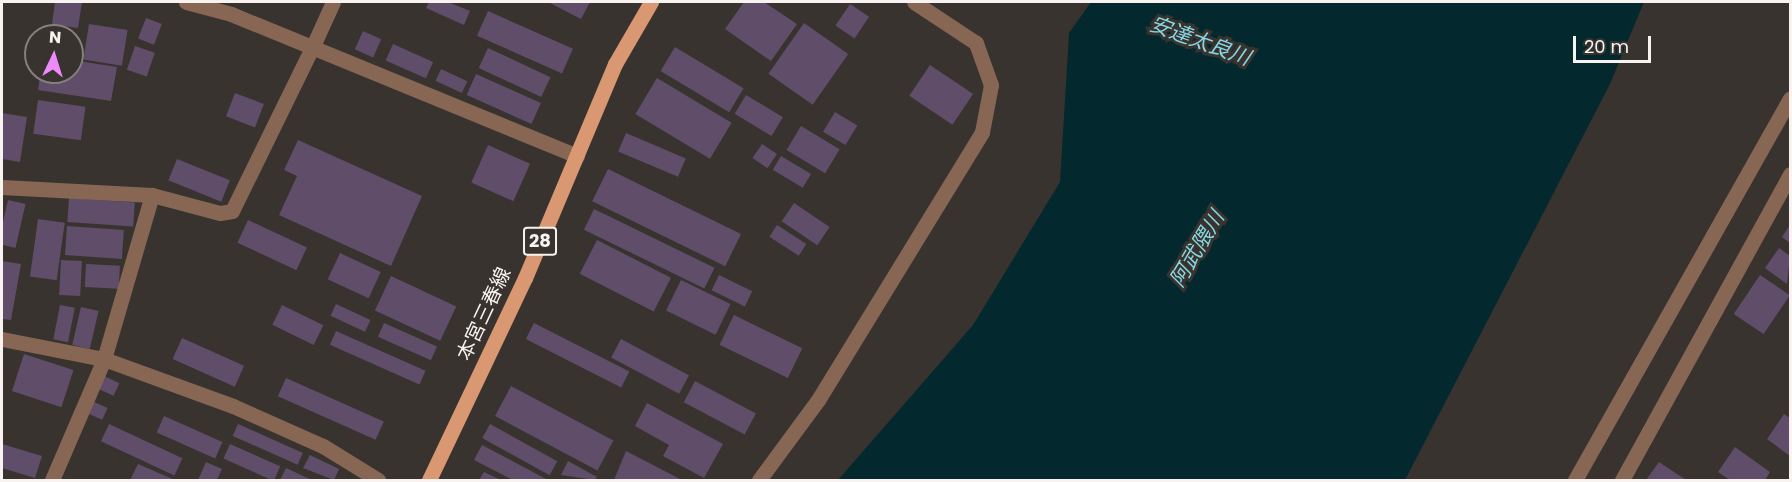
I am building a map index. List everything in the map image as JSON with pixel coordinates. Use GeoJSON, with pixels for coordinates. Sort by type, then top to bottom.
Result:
{"type":"FeatureCollection","features":[{"type":"Feature","properties":{"kind":"main road","name":"本宮三春線"},"geometry":{"type":"LineString","coordinates":[[429,480],[577,156],[615,64],[651,2]]}},
{"type":"Feature","properties":{"kind":"street"},"geometry":{"type":"LineString","coordinates":[[186,2],[313,46],[577,156]]}},
{"type":"Feature","properties":{"kind":"street"},"geometry":{"type":"LineString","coordinates":[[2,187],[152,195],[220,213],[232,211],[333,2]]}},
{"type":"Feature","properties":{"kind":"street"},"geometry":{"type":"LineString","coordinates":[[759,480],[824,390],[982,132],[991,85],[976,43],[914,2]]}},
{"type":"Feature","properties":{"kind":"street"},"geometry":{"type":"LineString","coordinates":[[1575,480],[1791,98]]}},
{"type":"Feature","properties":{"kind":"street"},"geometry":{"type":"LineString","coordinates":[[1622,480],[1791,174]]}},
{"type":"Feature","properties":{"kind":"street"},"geometry":{"type":"LineString","coordinates":[[52,480],[104,359],[152,195]]}},
{"type":"Feature","properties":{"kind":"street"},"geometry":{"type":"LineString","coordinates":[[2,339],[104,359],[293,432],[378,480]]}},
{"type":"Feature","properties":{"kind":"water"},"geometry":{"type":"Polygon","coordinates":[[[1091,2],[1644,2],[1610,84],[1405,480],[838,480],[973,325],[1060,182],[1069,33],[1091,2]]]}},
{"type":"Feature","properties":{"kind":"building"},"geometry":{"type":"Polygon","coordinates":[[[55,2],[82,2],[79,24],[52,24],[55,2]]]}},
{"type":"Feature","properties":{"kind":"building"},"geometry":{"type":"Polygon","coordinates":[[[429,2],[448,2],[470,11],[464,25],[426,8],[429,2]]]}},
{"type":"Feature","properties":{"kind":"building"},"geometry":{"type":"Polygon","coordinates":[[[548,2],[590,2],[581,19],[548,2]]]}},
{"type":"Feature","properties":{"kind":"building"},"geometry":{"type":"Polygon","coordinates":[[[744,2],[764,2],[797,24],[771,61],[725,29],[744,2]]]}},
{"type":"Feature","properties":{"kind":"building"},"geometry":{"type":"Polygon","coordinates":[[[850,4],[869,17],[855,38],[835,26],[850,4]]]}},
{"type":"Feature","properties":{"kind":"building"},"geometry":{"type":"Polygon","coordinates":[[[488,11],[573,49],[562,73],[477,36],[488,11]]]}},
{"type":"Feature","properties":{"kind":"building"},"geometry":{"type":"Polygon","coordinates":[[[146,18],[162,24],[154,45],[138,39],[146,18]]]}},
{"type":"Feature","properties":{"kind":"building"},"geometry":{"type":"Polygon","coordinates":[[[804,23],[848,54],[813,105],[768,74],[804,23]]]}},
{"type":"Feature","properties":{"kind":"building"},"geometry":{"type":"Polygon","coordinates":[[[89,24],[128,30],[122,66],[84,60],[89,24]]]}},
{"type":"Feature","properties":{"kind":"building"},"geometry":{"type":"Polygon","coordinates":[[[363,31],[381,39],[373,57],[355,49],[363,31]]]}},
{"type":"Feature","properties":{"kind":"building"},"geometry":{"type":"Polygon","coordinates":[[[393,44],[433,62],[426,78],[386,60],[393,44]]]}},
{"type":"Feature","properties":{"kind":"building"},"geometry":{"type":"Polygon","coordinates":[[[135,46],[155,53],[147,76],[127,70],[135,46]]]}},
{"type":"Feature","properties":{"kind":"building"},"geometry":{"type":"Polygon","coordinates":[[[675,47],[744,88],[729,112],[661,71],[675,47]]]}},
{"type":"Feature","properties":{"kind":"building"},"geometry":{"type":"Polygon","coordinates":[[[488,48],[551,77],[541,97],[479,68],[488,48]]]}},
{"type":"Feature","properties":{"kind":"building"},"geometry":{"type":"Polygon","coordinates":[[[84,62],[117,67],[111,101],[38,90],[39,84],[84,84],[84,62]]]}},
{"type":"Feature","properties":{"kind":"building"},"geometry":{"type":"Polygon","coordinates":[[[930,65],[973,94],[952,125],[909,96],[930,65]]]}},
{"type":"Feature","properties":{"kind":"building"},"geometry":{"type":"Polygon","coordinates":[[[441,69],[467,81],[462,93],[436,81],[441,69]]]}},
{"type":"Feature","properties":{"kind":"building"},"geometry":{"type":"Polygon","coordinates":[[[476,74],[541,103],[532,124],[467,95],[476,74]]]}},
{"type":"Feature","properties":{"kind":"building"},"geometry":{"type":"Polygon","coordinates":[[[657,78],[732,123],[710,159],[635,114],[657,78]]]}},
{"type":"Feature","properties":{"kind":"building"},"geometry":{"type":"Polygon","coordinates":[[[235,93],[264,104],[255,127],[226,116],[235,93]]]}},
{"type":"Feature","properties":{"kind":"building"},"geometry":{"type":"Polygon","coordinates":[[[746,95],[783,117],[772,136],[735,114],[746,95]]]}},
{"type":"Feature","properties":{"kind":"building"},"geometry":{"type":"Polygon","coordinates":[[[38,100],[86,107],[81,140],[33,134],[38,100]]]}},
{"type":"Feature","properties":{"kind":"building"},"geometry":{"type":"Polygon","coordinates":[[[835,112],[857,125],[845,145],[823,132],[835,112]]]}},
{"type":"Feature","properties":{"kind":"building"},"geometry":{"type":"Polygon","coordinates":[[[2,113],[27,117],[20,162],[2,159],[2,113]]]}},
{"type":"Feature","properties":{"kind":"building"},"geometry":{"type":"Polygon","coordinates":[[[801,126],[840,149],[825,173],[787,150],[801,126]]]}},
{"type":"Feature","properties":{"kind":"building"},"geometry":{"type":"Polygon","coordinates":[[[626,133],[686,158],[678,177],[618,151],[626,133]]]}},
{"type":"Feature","properties":{"kind":"building"},"geometry":{"type":"Polygon","coordinates":[[[298,140],[422,196],[391,266],[279,215],[297,176],[284,170],[298,140]]]}},
{"type":"Feature","properties":{"kind":"building"},"geometry":{"type":"Polygon","coordinates":[[[762,144],[777,154],[767,168],[752,158],[762,144]]]}},
{"type":"Feature","properties":{"kind":"building"},"geometry":{"type":"Polygon","coordinates":[[[488,145],[530,164],[513,201],[471,182],[488,145]]]}},
{"type":"Feature","properties":{"kind":"building"},"geometry":{"type":"Polygon","coordinates":[[[781,156],[811,174],[803,188],[773,170],[781,156]]]}},
{"type":"Feature","properties":{"kind":"building"},"geometry":{"type":"Polygon","coordinates":[[[177,159],[230,180],[221,202],[168,180],[177,159]]]}},
{"type":"Feature","properties":{"kind":"building"},"geometry":{"type":"Polygon","coordinates":[[[608,169],[741,234],[725,266],[592,201],[608,169]]]}},
{"type":"Feature","properties":{"kind":"building"},"geometry":{"type":"Polygon","coordinates":[[[69,198],[135,203],[133,227],[67,222],[69,198]]]}},
{"type":"Feature","properties":{"kind":"building"},"geometry":{"type":"Polygon","coordinates":[[[8,200],[26,204],[15,248],[2,245],[2,226],[8,200]]]}},
{"type":"Feature","properties":{"kind":"building"},"geometry":{"type":"Polygon","coordinates":[[[794,203],[830,227],[817,245],[782,221],[794,203]]]}},
{"type":"Feature","properties":{"kind":"building"},"geometry":{"type":"Polygon","coordinates":[[[594,209],[714,268],[704,288],[584,230],[594,209]]]}},
{"type":"Feature","properties":{"kind":"building"},"geometry":{"type":"Polygon","coordinates":[[[38,219],[65,223],[57,280],[30,276],[38,219]]]}},
{"type":"Feature","properties":{"kind":"building"},"geometry":{"type":"Polygon","coordinates":[[[248,220],[307,247],[296,270],[237,243],[248,220]]]}},
{"type":"Feature","properties":{"kind":"building"},"geometry":{"type":"Polygon","coordinates":[[[777,225],[806,244],[799,256],[769,237],[777,225]]]}},
{"type":"Feature","properties":{"kind":"building"},"geometry":{"type":"Polygon","coordinates":[[[1790,225],[1790,243],[1782,237],[1790,225]]]}},
{"type":"Feature","properties":{"kind":"building"},"geometry":{"type":"Polygon","coordinates":[[[67,226],[124,230],[122,259],[65,255],[67,226]]]}},
{"type":"Feature","properties":{"kind":"building"},"geometry":{"type":"Polygon","coordinates":[[[597,240],[671,278],[654,312],[580,274],[597,240]]]}},
{"type":"Feature","properties":{"kind":"building"},"geometry":{"type":"Polygon","coordinates":[[[1779,248],[1790,256],[1787,284],[1765,268],[1779,248]]]}},
{"type":"Feature","properties":{"kind":"building"},"geometry":{"type":"Polygon","coordinates":[[[340,253],[381,272],[369,298],[328,279],[340,253]]]}},
{"type":"Feature","properties":{"kind":"building"},"geometry":{"type":"Polygon","coordinates":[[[61,260],[82,261],[80,296],[59,295],[61,260]]]}},
{"type":"Feature","properties":{"kind":"building"},"geometry":{"type":"Polygon","coordinates":[[[2,261],[21,264],[11,320],[2,319],[2,261]]]}},
{"type":"Feature","properties":{"kind":"building"},"geometry":{"type":"Polygon","coordinates":[[[86,264],[120,266],[119,289],[85,287],[86,264]]]}},
{"type":"Feature","properties":{"kind":"building"},"geometry":{"type":"Polygon","coordinates":[[[719,275],[752,291],[745,306],[712,290],[719,275]]]}},
{"type":"Feature","properties":{"kind":"building"},"geometry":{"type":"Polygon","coordinates":[[[1760,275],[1790,295],[1764,334],[1734,314],[1760,275]]]}},
{"type":"Feature","properties":{"kind":"building"},"geometry":{"type":"Polygon","coordinates":[[[391,276],[456,306],[440,341],[375,310],[391,276]]]}},
{"type":"Feature","properties":{"kind":"building"},"geometry":{"type":"Polygon","coordinates":[[[681,280],[730,304],[716,335],[666,311],[681,280]]]}},
{"type":"Feature","properties":{"kind":"building"},"geometry":{"type":"Polygon","coordinates":[[[336,304],[370,320],[365,332],[331,316],[336,304]]]}},
{"type":"Feature","properties":{"kind":"building"},"geometry":{"type":"Polygon","coordinates":[[[60,305],[75,308],[68,342],[53,339],[60,305]]]}},
{"type":"Feature","properties":{"kind":"building"},"geometry":{"type":"Polygon","coordinates":[[[282,305],[323,325],[314,345],[272,325],[282,305]]]}},
{"type":"Feature","properties":{"kind":"building"},"geometry":{"type":"Polygon","coordinates":[[[81,307],[99,311],[90,349],[72,345],[81,307]]]}},
{"type":"Feature","properties":{"kind":"building"},"geometry":{"type":"Polygon","coordinates":[[[734,315],[802,348],[788,378],[720,345],[734,315]]]}},
{"type":"Feature","properties":{"kind":"building"},"geometry":{"type":"Polygon","coordinates":[[[384,323],[437,347],[431,360],[378,337],[384,323]]]}},
{"type":"Feature","properties":{"kind":"building"},"geometry":{"type":"Polygon","coordinates":[[[534,323],[629,372],[621,388],[526,339],[534,323]]]}},
{"type":"Feature","properties":{"kind":"building"},"geometry":{"type":"Polygon","coordinates":[[[336,331],[426,371],[419,385],[330,345],[336,331]]]}},
{"type":"Feature","properties":{"kind":"building"},"geometry":{"type":"Polygon","coordinates":[[[182,338],[244,366],[235,387],[173,359],[182,338]]]}},
{"type":"Feature","properties":{"kind":"building"},"geometry":{"type":"Polygon","coordinates":[[[621,339],[689,375],[679,394],[611,358],[621,339]]]}},
{"type":"Feature","properties":{"kind":"building"},"geometry":{"type":"Polygon","coordinates":[[[24,354],[73,370],[61,407],[12,391],[24,354]]]}},
{"type":"Feature","properties":{"kind":"building"},"geometry":{"type":"Polygon","coordinates":[[[104,376],[119,383],[113,396],[98,389],[104,376]]]}},
{"type":"Feature","properties":{"kind":"building"},"geometry":{"type":"Polygon","coordinates":[[[286,378],[384,422],[376,440],[278,396],[286,378]]]}},
{"type":"Feature","properties":{"kind":"building"},"geometry":{"type":"Polygon","coordinates":[[[695,381],[756,413],[745,435],[684,402],[695,381]]]}},
{"type":"Feature","properties":{"kind":"building"},"geometry":{"type":"Polygon","coordinates":[[[511,386],[613,440],[597,470],[495,416],[511,386]]]}},
{"type":"Feature","properties":{"kind":"building"},"geometry":{"type":"Polygon","coordinates":[[[92,401],[108,408],[102,420],[87,413],[92,401]]]}},
{"type":"Feature","properties":{"kind":"building"},"geometry":{"type":"Polygon","coordinates":[[[647,403],[723,444],[704,478],[663,456],[669,445],[635,426],[647,403]]]}},
{"type":"Feature","properties":{"kind":"building"},"geometry":{"type":"Polygon","coordinates":[[[1784,414],[1790,418],[1790,456],[1767,439],[1784,414]]]}},
{"type":"Feature","properties":{"kind":"building"},"geometry":{"type":"Polygon","coordinates":[[[164,416],[222,442],[215,458],[157,432],[164,416]]]}},
{"type":"Feature","properties":{"kind":"building"},"geometry":{"type":"Polygon","coordinates":[[[109,424],[182,458],[174,475],[101,441],[109,424]]]}},
{"type":"Feature","properties":{"kind":"building"},"geometry":{"type":"Polygon","coordinates":[[[238,424],[303,453],[298,465],[233,436],[238,424]]]}},
{"type":"Feature","properties":{"kind":"building"},"geometry":{"type":"Polygon","coordinates":[[[490,424],[557,461],[550,475],[482,438],[490,424]]]}},
{"type":"Feature","properties":{"kind":"building"},"geometry":{"type":"Polygon","coordinates":[[[2,444],[42,456],[35,478],[2,468],[2,444]]]}},
{"type":"Feature","properties":{"kind":"building"},"geometry":{"type":"Polygon","coordinates":[[[230,444],[280,466],[274,480],[272,480],[223,459],[230,444]]]}},
{"type":"Feature","properties":{"kind":"building"},"geometry":{"type":"Polygon","coordinates":[[[482,445],[548,480],[513,480],[474,460],[482,445]]]}},
{"type":"Feature","properties":{"kind":"building"},"geometry":{"type":"Polygon","coordinates":[[[1735,447],[1770,472],[1765,480],[1730,480],[1718,472],[1735,447]]]}},
{"type":"Feature","properties":{"kind":"building"},"geometry":{"type":"Polygon","coordinates":[[[626,451],[682,480],[614,480],[626,451]]]}},
{"type":"Feature","properties":{"kind":"building"},"geometry":{"type":"Polygon","coordinates":[[[310,455],[339,469],[334,480],[303,468],[310,455]]]}},
{"type":"Feature","properties":{"kind":"building"},"geometry":{"type":"Polygon","coordinates":[[[568,461],[597,477],[595,480],[561,475],[568,461]]]}},
{"type":"Feature","properties":{"kind":"building"},"geometry":{"type":"Polygon","coordinates":[[[206,462],[222,469],[217,480],[198,480],[206,462]]]}},
{"type":"Feature","properties":{"kind":"building"},"geometry":{"type":"Polygon","coordinates":[[[1659,462],[1686,480],[1646,480],[1659,462]]]}},
{"type":"Feature","properties":{"kind":"building"},"geometry":{"type":"Polygon","coordinates":[[[138,464],[175,480],[130,480],[138,464]]]}},
{"type":"Feature","properties":{"kind":"building"},"geometry":{"type":"Polygon","coordinates":[[[286,468],[312,480],[280,480],[286,468]]]}},
{"type":"Feature","properties":{"kind":"building"},"geometry":{"type":"Polygon","coordinates":[[[484,472],[501,480],[479,480],[484,472]]]}},
{"type":"Feature","properties":{"kind":"water label","name":"安達太良川"},"geometry":{"type":"Point","coordinates":[1200,41]}},
{"type":"Feature","properties":{"kind":"water label","name":"阿武隈川"},"geometry":{"type":"Point","coordinates":[1197,249]}}]}
